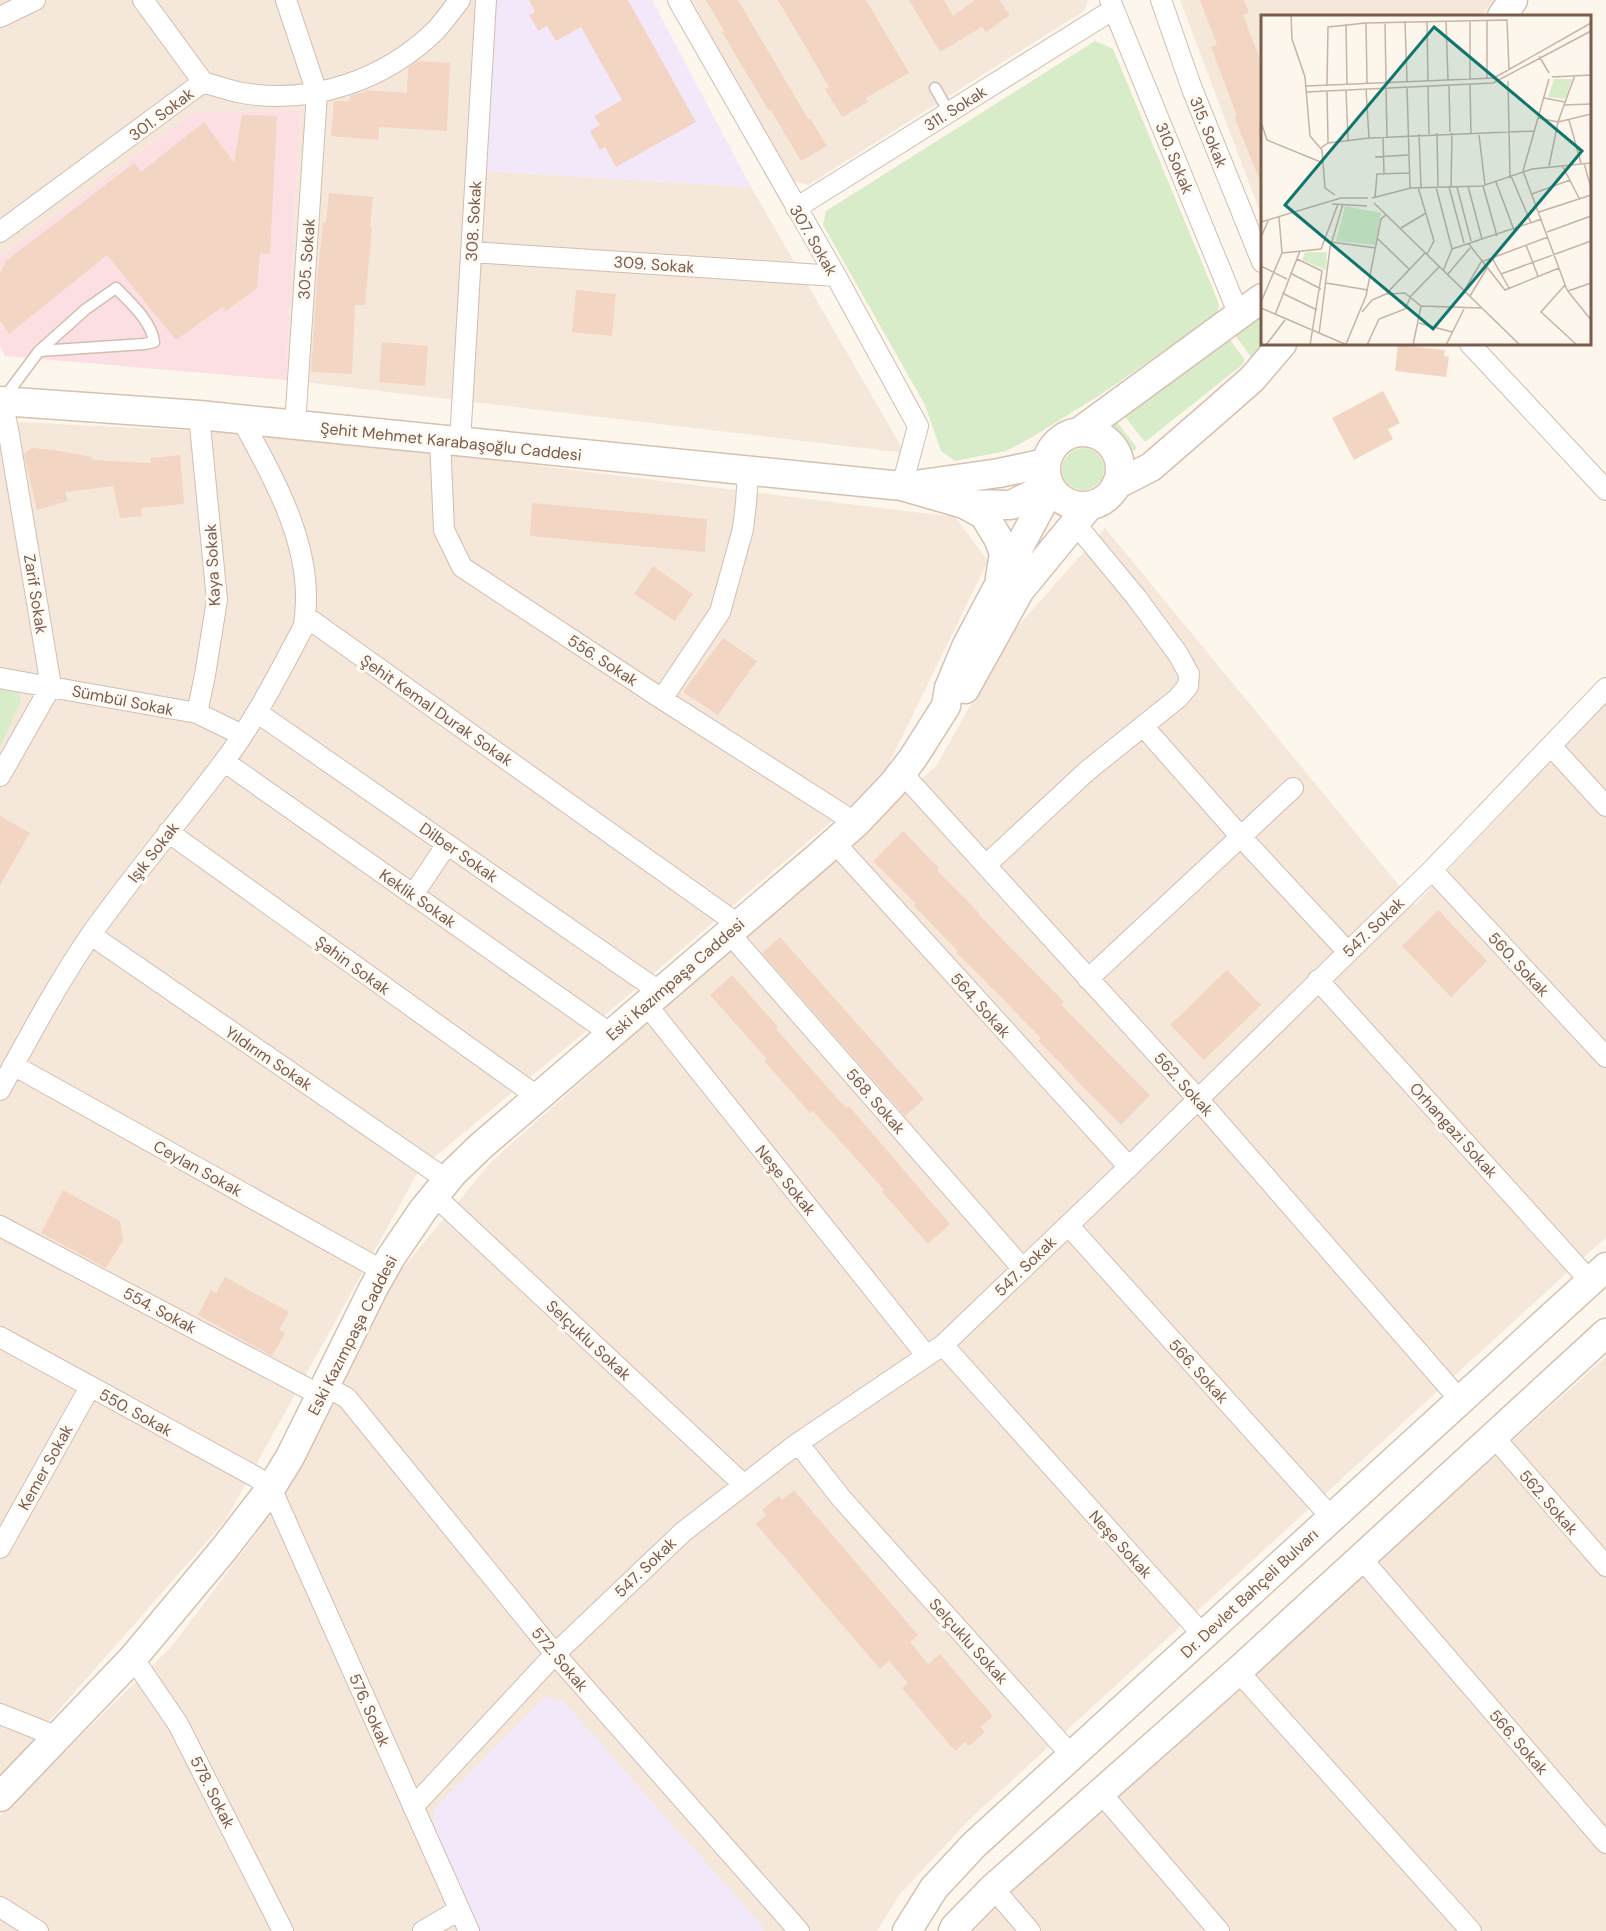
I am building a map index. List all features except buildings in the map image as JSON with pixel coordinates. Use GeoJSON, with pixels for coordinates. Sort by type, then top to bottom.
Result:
{"type":"FeatureCollection","features":[{"type":"Feature","properties":{"kind":"street"},"geometry":{"type":"LineString","coordinates":[[0,16],[34,0]]}},
{"type":"Feature","properties":{"kind":"street"},"geometry":{"type":"LineString","coordinates":[[143,0],[203,82]]}},
{"type":"Feature","properties":{"kind":"street"},"geometry":{"type":"LineString","coordinates":[[286,0],[317,93]]}},
{"type":"Feature","properties":{"kind":"street","name":"301. Sokak"},"geometry":{"type":"LineString","coordinates":[[0,232],[203,82],[244,93],[277,95],[317,93],[367,78],[399,60],[434,32],[460,0]]}},
{"type":"Feature","properties":{"kind":"street","name":"308. Sokak"},"geometry":{"type":"LineString","coordinates":[[450,440],[471,252],[486,0]]}},
{"type":"Feature","properties":{"kind":"street","name":"307. Sokak"},"geometry":{"type":"LineString","coordinates":[[678,0],[836,276],[918,426],[902,486]]}},
{"type":"Feature","properties":{"kind":"street","name":"315. Sokak"},"geometry":{"type":"LineString","coordinates":[[1161,0],[1192,89],[1261,258]]}},
{"type":"Feature","properties":{"kind":"street"},"geometry":{"type":"LineString","coordinates":[[1503,15],[1513,0]]}},
{"type":"Feature","properties":{"kind":"street","name":"311. Sokak"},"geometry":{"type":"LineString","coordinates":[[796,208],[949,112],[1112,4]]}},
{"type":"Feature","properties":{"kind":"street","name":"310. Sokak"},"geometry":{"type":"LineString","coordinates":[[1112,4],[1239,315]]}},
{"type":"Feature","properties":{"kind":"street","name":"305. Sokak"},"geometry":{"type":"LineString","coordinates":[[295,425],[317,93]]}},
{"type":"Feature","properties":{"kind":"street","name":"309. Sokak"},"geometry":{"type":"LineString","coordinates":[[471,252],[836,276]]}},
{"type":"Feature","properties":{"kind":"street","name":"Eski Kazımpaşa Caddesi"},"geometry":{"type":"LineString","coordinates":[[946,706],[949,688],[967,645],[999,586],[1048,479],[1050,451],[1057,442],[1068,435],[1079,432],[1261,299]]}},
{"type":"Feature","properties":{"kind":"street"},"geometry":{"type":"LineString","coordinates":[[1278,349],[1296,345]]}},
{"type":"Feature","properties":{"kind":"street"},"geometry":{"type":"LineString","coordinates":[[1471,345],[1598,469],[1606,490]]}},
{"type":"Feature","properties":{"kind":"street","name":"Eski Kazımpaşa Caddesi"},"geometry":{"type":"LineString","coordinates":[[0,1797],[133,1658],[224,1549],[271,1488],[290,1456],[383,1271],[410,1229],[441,1188],[481,1146],[856,823],[902,773],[946,706],[962,695],[1020,590],[1074,523],[1109,495],[1116,485],[1151,467],[1252,379],[1278,349]]}},
{"type":"Feature","properties":{"kind":"street","name":"Şehit Mehmet Karabaşoğlu Caddesi"},"geometry":{"type":"LineString","coordinates":[[1,401],[199,415],[902,486],[964,504]]}},
{"type":"Feature","properties":{"kind":"street","name":"Zarif Sokak"},"geometry":{"type":"LineString","coordinates":[[1,401],[51,686]]}},
{"type":"Feature","properties":{"kind":"street","name":"Kaya Sokak"},"geometry":{"type":"LineString","coordinates":[[197,713],[217,600],[199,415]]}},
{"type":"Feature","properties":{"kind":"street"},"geometry":{"type":"LineString","coordinates":[[243,420],[295,529],[306,591],[305,616]]}},
{"type":"Feature","properties":{"kind":"street"},"geometry":{"type":"LineString","coordinates":[[1079,432],[1098,435],[1113,448],[1120,466],[1116,485]]}},
{"type":"Feature","properties":{"kind":"street","name":"556. Sokak"},"geometry":{"type":"LineString","coordinates":[[450,440],[440,474],[444,530],[462,567],[856,823]]}},
{"type":"Feature","properties":{"kind":"street"},"geometry":{"type":"LineString","coordinates":[[662,699],[720,612],[742,529],[748,472]]}},
{"type":"Feature","properties":{"kind":"street","name":"Şehit Mehmet Karabaşoğlu Caddesi"},"geometry":{"type":"LineString","coordinates":[[902,486],[999,474],[1048,479]]}},
{"type":"Feature","properties":{"kind":"street"},"geometry":{"type":"LineString","coordinates":[[964,504],[1011,505],[1048,479],[1058,497],[1078,506],[1074,523],[1136,597],[1178,654],[1188,674],[1188,686],[1178,698],[1087,771],[986,866]]}},
{"type":"Feature","properties":{"kind":"street"},"geometry":{"type":"LineString","coordinates":[[964,504],[984,515],[998,538],[1004,553],[999,586]]}},
{"type":"Feature","properties":{"kind":"street","name":"Işık Sokak"},"geometry":{"type":"LineString","coordinates":[[0,1090],[39,1017],[91,935],[168,832],[225,762],[258,713],[304,626],[305,616]]}},
{"type":"Feature","properties":{"kind":"street","name":"Şehit Kemal Durak Sokak"},"geometry":{"type":"LineString","coordinates":[[305,616],[734,929]]}},
{"type":"Feature","properties":{"kind":"street","name":"Sümbül Sokak"},"geometry":{"type":"LineString","coordinates":[[0,678],[197,713],[242,735]]}},
{"type":"Feature","properties":{"kind":"street"},"geometry":{"type":"LineString","coordinates":[[2,769],[51,686]]}},
{"type":"Feature","properties":{"kind":"street","name":"547. Sokak"},"geometry":{"type":"LineString","coordinates":[[413,1807],[555,1654],[682,1532],[798,1443],[943,1345],[1129,1167],[1431,870],[1606,688]]}},
{"type":"Feature","properties":{"kind":"street","name":"Dilber Sokak"},"geometry":{"type":"LineString","coordinates":[[258,713],[447,844],[653,998]]}},
{"type":"Feature","properties":{"kind":"street"},"geometry":{"type":"LineString","coordinates":[[1143,726],[1242,838],[1347,951]]}},
{"type":"Feature","properties":{"kind":"street"},"geometry":{"type":"LineString","coordinates":[[1551,746],[1606,806]]}},
{"type":"Feature","properties":{"kind":"street","name":"Keklik Sokak"},"geometry":{"type":"LineString","coordinates":[[225,762],[611,1034]]}},
{"type":"Feature","properties":{"kind":"street","name":"562. Sokak"},"geometry":{"type":"LineString","coordinates":[[902,773],[1198,1099],[1460,1400]]}},
{"type":"Feature","properties":{"kind":"street"},"geometry":{"type":"LineString","coordinates":[[1088,979],[1242,838],[1293,788]]}},
{"type":"Feature","properties":{"kind":"street","name":"Şahin Sokak"},"geometry":{"type":"LineString","coordinates":[[168,832],[538,1097]]}},
{"type":"Feature","properties":{"kind":"street","name":"564. Sokak"},"geometry":{"type":"LineString","coordinates":[[834,842],[1129,1167]]}},
{"type":"Feature","properties":{"kind":"street"},"geometry":{"type":"LineString","coordinates":[[413,895],[447,844]]}},
{"type":"Feature","properties":{"kind":"street","name":"560. Sokak"},"geometry":{"type":"LineString","coordinates":[[1431,870],[1606,1057]]}},
{"type":"Feature","properties":{"kind":"street","name":"568. Sokak"},"geometry":{"type":"LineString","coordinates":[[734,929],[1023,1269]]}},
{"type":"Feature","properties":{"kind":"street","name":"Yıldırım Sokak"},"geometry":{"type":"LineString","coordinates":[[91,935],[441,1188]]}},
{"type":"Feature","properties":{"kind":"street","name":"Orhangazi Sokak"},"geometry":{"type":"LineString","coordinates":[[1318,980],[1598,1274]]}},
{"type":"Feature","properties":{"kind":"street","name":"Neşe Sokak"},"geometry":{"type":"LineString","coordinates":[[653,998],[926,1355]]}},
{"type":"Feature","properties":{"kind":"street","name":"Ceylan Sokak"},"geometry":{"type":"LineString","coordinates":[[13,1065],[383,1271]]}},
{"type":"Feature","properties":{"kind":"street","name":"Selçuklu Sokak"},"geometry":{"type":"LineString","coordinates":[[441,1188],[743,1484]]}},
{"type":"Feature","properties":{"kind":"street","name":"566. Sokak"},"geometry":{"type":"LineString","coordinates":[[1068,1225],[1331,1517]]}},
{"type":"Feature","properties":{"kind":"street","name":"554. Sokak"},"geometry":{"type":"LineString","coordinates":[[0,1226],[322,1390]]}},
{"type":"Feature","properties":{"kind":"street","name":"Dr. Devlet Bahçeli Bulvarı"},"geometry":{"type":"LineString","coordinates":[[907,1931],[934,1888],[974,1845],[1598,1274]]}},
{"type":"Feature","properties":{"kind":"street"},"geometry":{"type":"LineString","coordinates":[[953,1931],[993,1888],[1238,1671],[1606,1334]]}},
{"type":"Feature","properties":{"kind":"street","name":"550. Sokak"},"geometry":{"type":"LineString","coordinates":[[0,1337],[256,1477],[271,1488]]}},
{"type":"Feature","properties":{"kind":"street","name":"Neşe Sokak"},"geometry":{"type":"LineString","coordinates":[[943,1345],[1203,1635]]}},
{"type":"Feature","properties":{"kind":"street","name":"Kemer Sokak"},"geometry":{"type":"LineString","coordinates":[[0,1548],[90,1386]]}},
{"type":"Feature","properties":{"kind":"street","name":"572. Sokak"},"geometry":{"type":"LineString","coordinates":[[322,1390],[347,1398],[555,1654],[799,1931]]}},
{"type":"Feature","properties":{"kind":"street","name":"562. Sokak"},"geometry":{"type":"LineString","coordinates":[[1494,1437],[1606,1566]]}},
{"type":"Feature","properties":{"kind":"street","name":"Selçuklu Sokak"},"geometry":{"type":"LineString","coordinates":[[798,1443],[841,1498],[1072,1756]]}},
{"type":"Feature","properties":{"kind":"street","name":"576. Sokak"},"geometry":{"type":"LineString","coordinates":[[271,1488],[469,1931]]}},
{"type":"Feature","properties":{"kind":"street","name":"566. Sokak"},"geometry":{"type":"LineString","coordinates":[[1361,1558],[1606,1843]]}},
{"type":"Feature","properties":{"kind":"street","name":"578. Sokak"},"geometry":{"type":"LineString","coordinates":[[133,1658],[178,1724],[284,1931]]}},
{"type":"Feature","properties":{"kind":"street"},"geometry":{"type":"LineString","coordinates":[[1238,1671],[1471,1931]]}},
{"type":"Feature","properties":{"kind":"street"},"geometry":{"type":"LineString","coordinates":[[0,1714],[58,1737]]}},
{"type":"Feature","properties":{"kind":"street"},"geometry":{"type":"LineString","coordinates":[[1101,1792],[1219,1931]]}},
{"type":"Feature","properties":{"kind":"street"},"geometry":{"type":"LineString","coordinates":[[993,1888],[1030,1931]]}},
{"type":"Feature","properties":{"kind":"street"},"geometry":{"type":"LineString","coordinates":[[0,1907],[38,1931]]}},
{"type":"Feature","properties":{"kind":"street"},"geometry":{"type":"LineString","coordinates":[[423,1931],[459,1910]]}},
{"type":"Feature","properties":{"kind":"lane"},"geometry":{"type":"LineString","coordinates":[[935,88],[949,112]]}},
{"type":"Feature","properties":{"kind":"lane"},"geometry":{"type":"LineString","coordinates":[[1,401],[39,351],[86,309],[116,288],[134,306],[153,334],[154,342],[144,345],[39,351]]}},
{"type":"Feature","properties":{"kind":"shaded area"},"geometry":{"type":"Polygon","coordinates":[[[0,0],[496,0],[487,171],[751,187],[905,453],[286,380],[300,111],[194,112],[0,257],[0,0]]]}},
{"type":"Feature","properties":{"kind":"shaded area"},"geometry":{"type":"Polygon","coordinates":[[[496,0],[652,0],[751,187],[487,171],[496,0]]]}},
{"type":"Feature","properties":{"kind":"shaded area"},"geometry":{"type":"Polygon","coordinates":[[[691,0],[1088,0],[1084,11],[808,185],[791,180],[691,0]]]}},
{"type":"Feature","properties":{"kind":"shaded area"},"geometry":{"type":"Polygon","coordinates":[[[1180,0],[1494,0],[1483,15],[1261,15],[1260,212],[1180,0]]]}},
{"type":"Feature","properties":{"kind":"shaded area"},"geometry":{"type":"Polygon","coordinates":[[[300,111],[286,380],[5,356],[0,346],[0,257],[194,112],[300,111]]]}},
{"type":"Feature","properties":{"kind":"shaded area"},"geometry":{"type":"Polygon","coordinates":[[[0,421],[297,436],[955,517],[988,561],[882,778],[598,1021],[419,1170],[225,1521],[0,1777],[0,421]]]}},
{"type":"Feature","properties":{"kind":"shaded area"},"geometry":{"type":"Polygon","coordinates":[[[1105,528],[1415,905],[1606,703],[1606,1237],[971,1818],[900,1894],[877,1931],[0,1931],[0,1816],[172,1646],[260,1529],[395,1277],[492,1161],[936,766],[1011,634],[1105,528]]]}},
{"type":"Feature","properties":{"kind":"shaded area"},"geometry":{"type":"Polygon","coordinates":[[[1606,1357],[1606,1931],[974,1931],[1015,1885],[1606,1357]]]}},
{"type":"Feature","properties":{"kind":"shaded area"},"geometry":{"type":"Polygon","coordinates":[[[545,1697],[563,1701],[763,1927],[764,1931],[477,1931],[432,1829],[435,1808],[545,1697]]]}},
{"type":"Feature","properties":{"kind":"green space"},"geometry":{"type":"Polygon","coordinates":[[[1095,41],[1113,49],[1215,294],[1219,305],[1217,314],[1100,395],[1029,439],[1006,451],[955,461],[941,451],[925,405],[823,225],[826,211],[1095,41]]]}},
{"type":"Feature","properties":{"kind":"green space"},"geometry":{"type":"Polygon","coordinates":[[[1261,315],[1261,345],[1265,345],[1251,357],[1235,335],[1261,315]]]}},
{"type":"Feature","properties":{"kind":"green space"},"geometry":{"type":"Polygon","coordinates":[[[1230,340],[1245,360],[1242,365],[1145,442],[1122,413],[1230,340]]]}},
{"type":"Feature","properties":{"kind":"green space"},"geometry":{"type":"Polygon","coordinates":[[[1114,418],[1137,448],[1132,452],[1106,424],[1114,418]]]}},
{"type":"Feature","properties":{"kind":"green space"},"geometry":{"type":"Polygon","coordinates":[[[1083,448],[1098,454],[1104,469],[1098,484],[1083,490],[1068,484],[1062,469],[1068,454],[1083,448]]]}},
{"type":"Feature","properties":{"kind":"green space"},"geometry":{"type":"Polygon","coordinates":[[[0,689],[19,693],[21,701],[0,747],[0,689]]]}}]}
